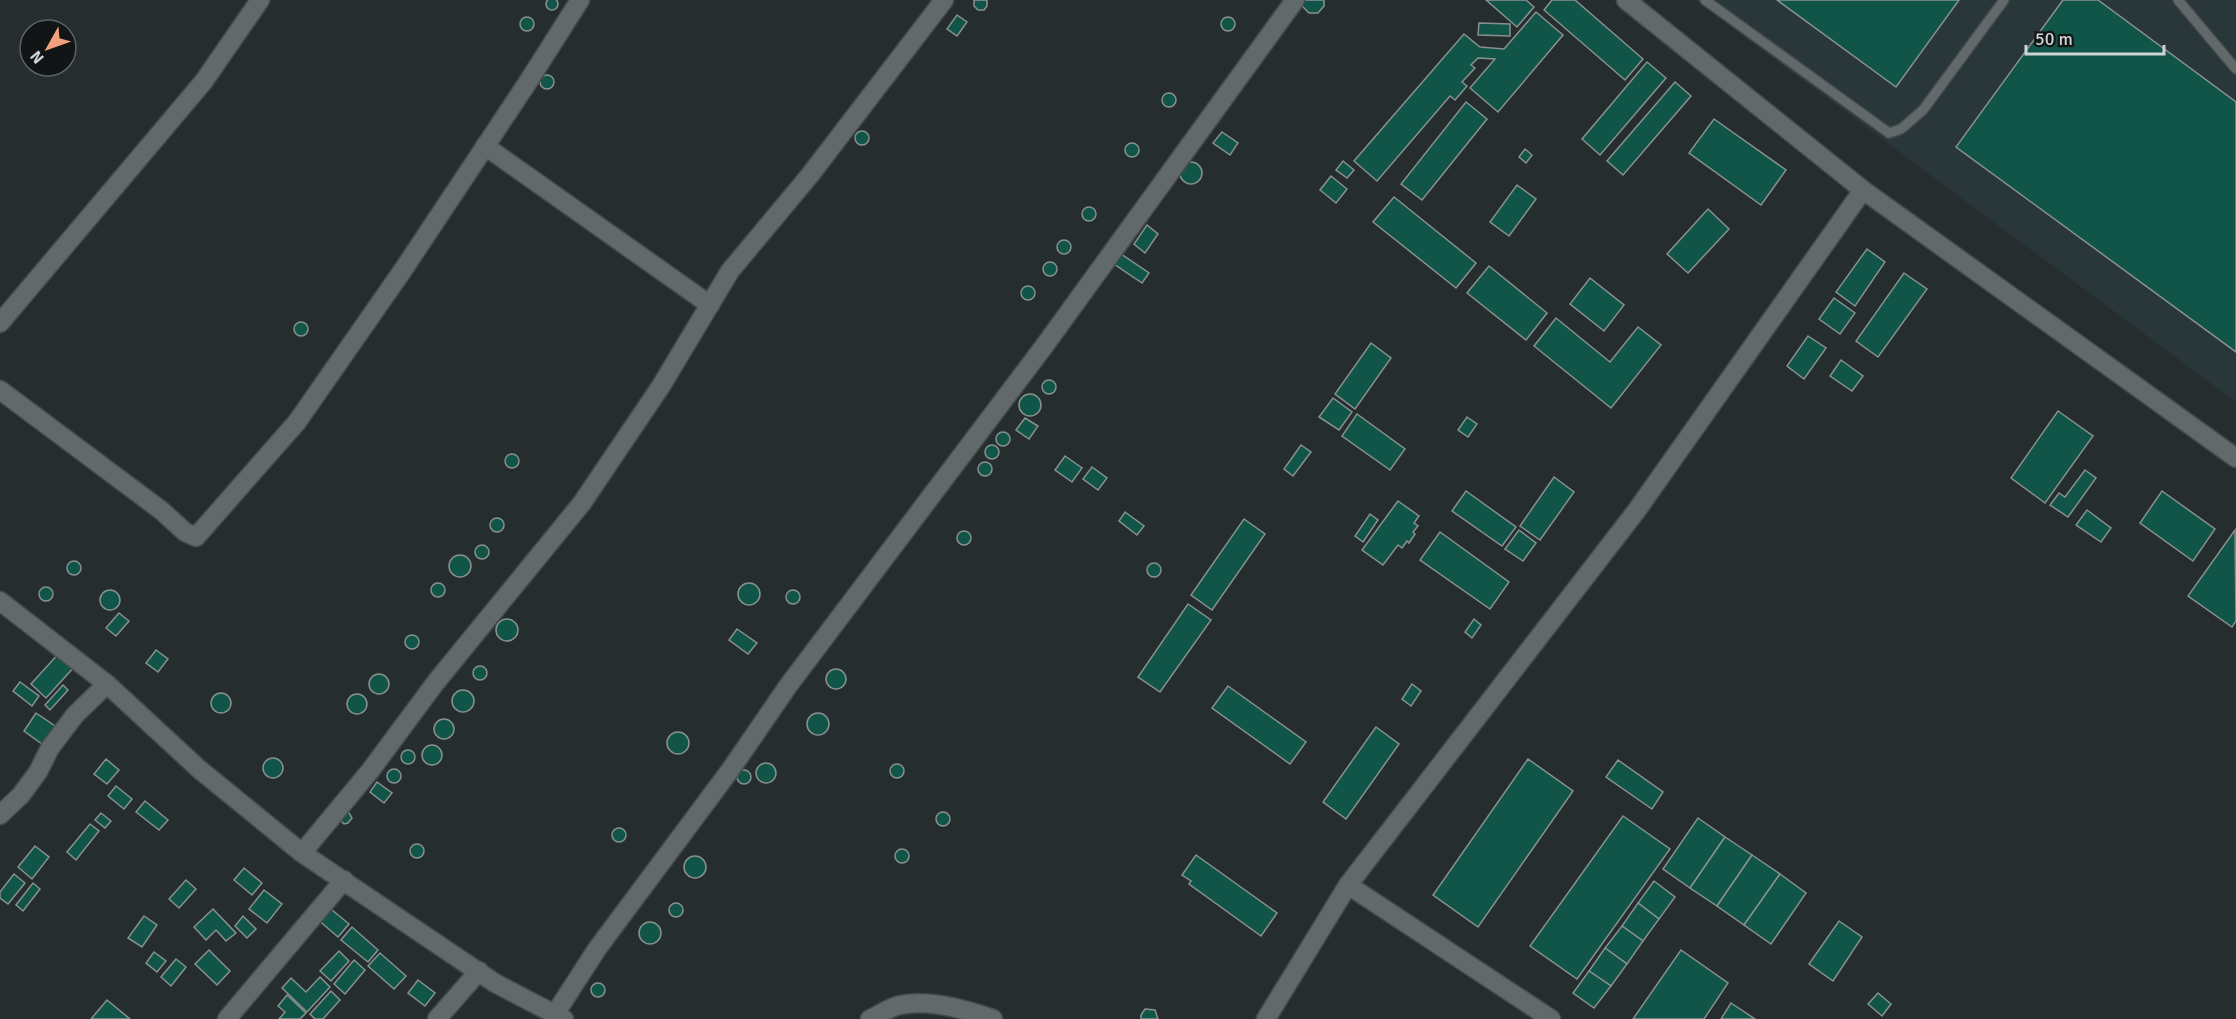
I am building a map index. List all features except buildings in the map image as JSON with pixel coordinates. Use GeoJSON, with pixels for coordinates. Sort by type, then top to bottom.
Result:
{"type":"FeatureCollection","features":[{"type":"Feature","properties":{"kind":"street"},"geometry":{"type":"LineString","coordinates":[[0,323],[204,81],[260,0]]}},
{"type":"Feature","properties":{"kind":"street"},"geometry":{"type":"LineString","coordinates":[[0,390],[162,511],[185,532],[196,537],[297,422],[396,280],[580,0]]}},
{"type":"Feature","properties":{"kind":"street"},"geometry":{"type":"LineString","coordinates":[[302,853],[370,771],[436,682],[582,503],[661,386],[730,271],[810,175],[944,0]]}},
{"type":"Feature","properties":{"kind":"street"},"geometry":{"type":"LineString","coordinates":[[0,601],[107,684],[200,769],[302,853],[479,970],[495,983],[560,1016],[597,949],[731,769],[788,686],[1045,345],[1294,0]]}},
{"type":"Feature","properties":{"kind":"street"},"geometry":{"type":"LineString","coordinates":[[1626,0],[1863,190],[2236,458]]}},
{"type":"Feature","properties":{"kind":"street"},"geometry":{"type":"LineString","coordinates":[[485,146],[710,305]]}},
{"type":"Feature","properties":{"kind":"street"},"geometry":{"type":"LineString","coordinates":[[1266,1019],[1347,885],[1637,510],[1863,190]]}},
{"type":"Feature","properties":{"kind":"street"},"geometry":{"type":"LineString","coordinates":[[0,815],[32,779],[50,748],[75,715],[107,684]]}},
{"type":"Feature","properties":{"kind":"street"},"geometry":{"type":"LineString","coordinates":[[227,1019],[344,880]]}},
{"type":"Feature","properties":{"kind":"street"},"geometry":{"type":"LineString","coordinates":[[1347,885],[1551,1019]]}},
{"type":"Feature","properties":{"kind":"street"},"geometry":{"type":"LineString","coordinates":[[437,1019],[479,970]]}},
{"type":"Feature","properties":{"kind":"street"},"geometry":{"type":"LineString","coordinates":[[870,1019],[929,1004],[959,1009],[993,1019]]}},
{"type":"Feature","properties":{"kind":"lane"},"geometry":{"type":"LineString","coordinates":[[1705,0],[1889,133],[1902,129],[1923,110],[2004,0]]}},
{"type":"Feature","properties":{"kind":"lane"},"geometry":{"type":"LineString","coordinates":[[2178,0],[2236,69]]}},
{"type":"Feature","properties":{"kind":"shaded area"},"geometry":{"type":"Polygon","coordinates":[[[1695,0],[2236,0],[2236,402],[1695,0]]]}}]}
